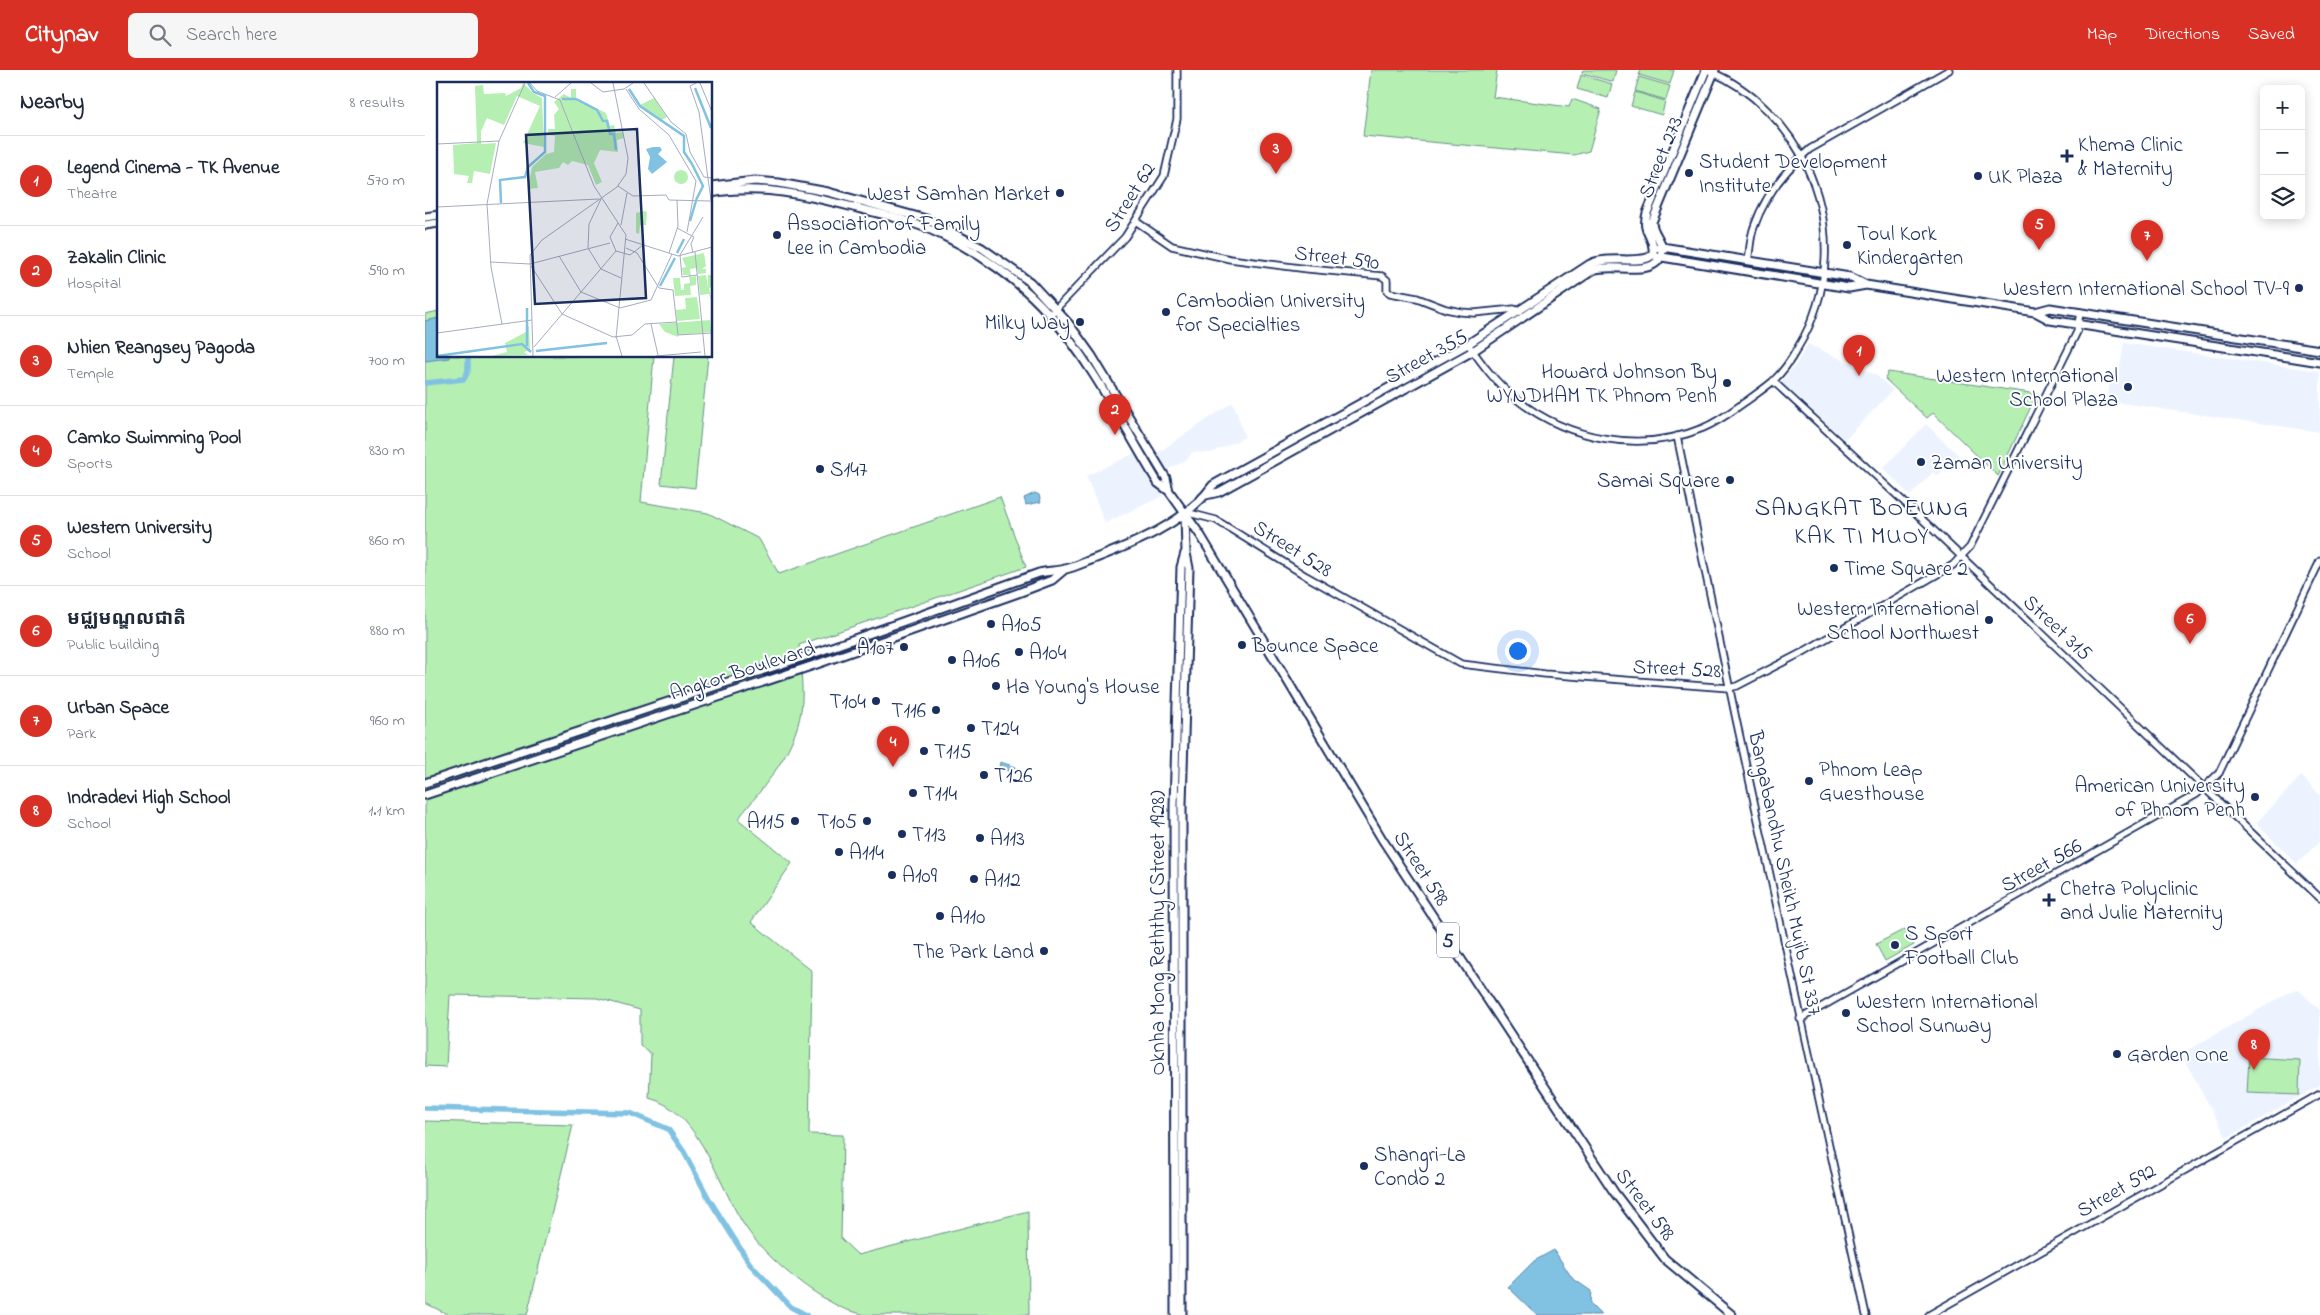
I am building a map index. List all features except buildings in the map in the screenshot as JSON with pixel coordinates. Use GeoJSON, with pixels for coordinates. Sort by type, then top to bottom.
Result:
{"type":"FeatureCollection","features":[{"type":"Feature","properties":{"kind":"main road","name":"Street 273"},"geometry":{"type":"LineString","coordinates":[[1653,251],[1644,226],[1647,213],[1706,70]]}},
{"type":"Feature","properties":{"kind":"main road","name":"Street 273"},"geometry":{"type":"LineString","coordinates":[[1662,247],[1653,230],[1653,222],[1715,72]]}},
{"type":"Feature","properties":{"kind":"main road"},"geometry":{"type":"LineString","coordinates":[[713,186],[742,181],[787,184],[828,192],[926,219],[965,238],[1007,265],[1030,282],[1057,309],[1092,356],[1166,478],[1169,491]]}},
{"type":"Feature","properties":{"kind":"main road"},"geometry":{"type":"LineString","coordinates":[[713,193],[755,189],[795,193],[923,227],[958,244],[1002,272],[1025,290],[1050,315],[1088,368],[1159,483],[1169,491]]}},
{"type":"Feature","properties":{"kind":"main road","name":"Street 355"},"geometry":{"type":"LineString","coordinates":[[1206,495],[1219,492],[1473,351],[1595,261],[1612,258],[1644,260],[1653,251],[1662,247],[1851,277],[1866,285]]}},
{"type":"Feature","properties":{"kind":"main road"},"geometry":{"type":"LineString","coordinates":[[1660,258],[1662,247]]}},
{"type":"Feature","properties":{"kind":"main road"},"geometry":{"type":"LineString","coordinates":[[1653,251],[1660,258],[1849,288],[1866,285],[2035,312],[2050,320],[2320,362]]}},
{"type":"Feature","properties":{"kind":"main road","name":"Street 355"},"geometry":{"type":"LineString","coordinates":[[1185,512],[1206,495],[1213,485],[1468,344],[1593,270],[1612,267],[1646,268],[1655,265],[1660,258]]}},
{"type":"Feature","properties":{"kind":"main road"},"geometry":{"type":"LineString","coordinates":[[2035,312],[2051,308],[2320,350]]}},
{"type":"Feature","properties":{"kind":"main road","name":"Street 598"},"geometry":{"type":"LineString","coordinates":[[1169,491],[1185,512],[1276,660],[1382,839],[1614,1192],[1665,1258],[1732,1315]]}},
{"type":"Feature","properties":{"kind":"main road","name":"Oknha Mong Reththy (Street 1928)"},"geometry":{"type":"LineString","coordinates":[[1182,1315],[1183,780],[1189,568],[1186,552],[1185,512]]}},
{"type":"Feature","properties":{"kind":"main road","name":"Angkor Boulevard"},"geometry":{"type":"LineString","coordinates":[[425,783],[815,653],[1039,573],[1066,569],[1119,549],[1185,512]]}},
{"type":"Feature","properties":{"kind":"main road","name":"Oknha Mong Reththy (Street 1928)"},"geometry":{"type":"LineString","coordinates":[[1175,1315],[1175,780],[1181,567],[1186,552]]}},
{"type":"Feature","properties":{"kind":"main road","name":"Angkor Boulevard"},"geometry":{"type":"LineString","coordinates":[[425,795],[824,662],[1052,580],[1066,569]]}},
{"type":"Feature","properties":{"kind":"main road"},"geometry":{"type":"LineString","coordinates":[[601,724],[604,735]]}},
{"type":"Feature","properties":{"kind":"main road"},"geometry":{"type":"LineString","coordinates":[[1175,780],[1183,780]]}},
{"type":"Feature","properties":{"kind":"street","name":"Street 62"},"geometry":{"type":"LineString","coordinates":[[1050,315],[1111,254],[1137,222],[1168,166],[1177,119],[1177,70]]}},
{"type":"Feature","properties":{"kind":"street"},"geometry":{"type":"LineString","coordinates":[[1468,344],[1495,379],[1516,399],[1539,415],[1563,427],[1598,438],[1647,441],[1677,436],[1718,421],[1773,381],[1791,360],[1804,338],[1812,320],[1823,284],[1825,240],[1821,207],[1813,179],[1802,156],[1789,136],[1751,96],[1715,72],[1706,70]]}},
{"type":"Feature","properties":{"kind":"street"},"geometry":{"type":"LineString","coordinates":[[1748,261],[1753,227],[1779,177],[1810,149],[1949,70]]}},
{"type":"Feature","properties":{"kind":"street","name":"Street 590"},"geometry":{"type":"LineString","coordinates":[[1137,222],[1172,246],[1239,260],[1382,276],[1387,280],[1387,291],[1390,294],[1417,298],[1446,309],[1461,312],[1521,314]]}},
{"type":"Feature","properties":{"kind":"street","name":"Street 528"},"geometry":{"type":"LineString","coordinates":[[1185,512],[1215,520],[1305,576],[1461,664],[1554,675],[1729,688],[1737,686],[1803,652],[1953,565],[1961,557],[1970,546],[2077,332],[2080,312]]}},
{"type":"Feature","properties":{"kind":"street","name":"Street 315"},"geometry":{"type":"LineString","coordinates":[[1773,381],[1903,501],[2320,898]]}},
{"type":"Feature","properties":{"kind":"street","name":"Bangabandhu Sheikh Mujib St 337"},"geometry":{"type":"LineString","coordinates":[[1677,436],[1729,688],[1865,1315]]}},
{"type":"Feature","properties":{"kind":"street","name":"Street 566"},"geometry":{"type":"LineString","coordinates":[[1801,1018],[2137,830],[2206,788],[2219,773],[2320,561]]}},
{"type":"Feature","properties":{"kind":"street","name":"Street 592"},"geometry":{"type":"LineString","coordinates":[[1929,1315],[2320,1094]]}},
{"type":"Feature","properties":{"kind":"shaded area"},"geometry":{"type":"Polygon","coordinates":[[[2124,343],[2320,371],[2320,432],[2107,401],[2111,372],[2119,372],[2124,343]]]}},
{"type":"Feature","properties":{"kind":"shaded area"},"geometry":{"type":"Polygon","coordinates":[[[1808,344],[1876,375],[1893,390],[1845,440],[1781,382],[1797,363],[1808,344]]]}},
{"type":"Feature","properties":{"kind":"shaded area"},"geometry":{"type":"Polygon","coordinates":[[[1233,402],[1245,437],[1211,453],[1192,452],[1188,459],[1165,471],[1156,454],[1233,402]]]}},
{"type":"Feature","properties":{"kind":"shaded area","name":"Zaman University"},"geometry":{"type":"Polygon","coordinates":[[[1926,424],[1959,456],[1938,476],[1933,472],[1910,496],[1883,468],[1926,424]]]}},
{"type":"Feature","properties":{"kind":"shaded area"},"geometry":{"type":"Polygon","coordinates":[[[1137,452],[1163,496],[1105,523],[1086,476],[1137,452]]]}},
{"type":"Feature","properties":{"kind":"shaded area"},"geometry":{"type":"Polygon","coordinates":[[[2301,776],[2320,795],[2320,841],[2297,864],[2256,823],[2301,776]]]}},
{"type":"Feature","properties":{"kind":"shaded area"},"geometry":{"type":"Polygon","coordinates":[[[2293,990],[2299,990],[2320,1010],[2320,1085],[2227,1138],[2181,1054],[2293,990]]]}},
{"type":"Feature","properties":{"kind":"green space"},"geometry":{"type":"Polygon","coordinates":[[[1371,70],[1497,70],[1493,97],[1569,107],[1572,99],[1601,109],[1589,151],[1574,155],[1363,136],[1371,70]]]}},
{"type":"Feature","properties":{"kind":"green space"},"geometry":{"type":"Polygon","coordinates":[[[1583,70],[1616,70],[1613,82],[1582,73],[1583,70]]]}},
{"type":"Feature","properties":{"kind":"green space"},"geometry":{"type":"Polygon","coordinates":[[[1641,70],[1674,70],[1670,84],[1639,75],[1641,70]]]}},
{"type":"Feature","properties":{"kind":"green space"},"geometry":{"type":"Polygon","coordinates":[[[1581,75],[1612,84],[1608,98],[1577,89],[1581,75]]]}},
{"type":"Feature","properties":{"kind":"green space"},"geometry":{"type":"Polygon","coordinates":[[[1639,77],[1670,86],[1666,100],[1635,91],[1639,77]]]}},
{"type":"Feature","properties":{"kind":"green space"},"geometry":{"type":"Polygon","coordinates":[[[1635,92],[1665,101],[1662,115],[1631,106],[1635,92]]]}},
{"type":"Feature","properties":{"kind":"green space"},"geometry":{"type":"Polygon","coordinates":[[[437,311],[437,358],[654,358],[641,502],[708,513],[759,539],[779,574],[1000,497],[1026,567],[799,645],[802,702],[795,735],[779,765],[738,819],[792,863],[751,922],[812,971],[809,1134],[843,1135],[841,1239],[858,1255],[1028,1211],[1029,1315],[865,1315],[843,1308],[815,1293],[790,1274],[768,1254],[749,1232],[738,1215],[708,1155],[683,1119],[667,1106],[649,1098],[651,1054],[640,1045],[640,1010],[597,998],[450,995],[446,1067],[425,1066],[425,314],[437,311]]]}},
{"type":"Feature","properties":{"kind":"green space"},"geometry":{"type":"Polygon","coordinates":[[[674,358],[708,358],[695,488],[661,484],[674,358]]]}},
{"type":"Feature","properties":{"kind":"green space"},"geometry":{"type":"Polygon","coordinates":[[[1888,372],[2037,394],[1998,476],[1933,413],[1927,418],[1885,379],[1888,372]]]}},
{"type":"Feature","properties":{"kind":"green space","name":"S Sport Football Club"},"geometry":{"type":"Polygon","coordinates":[[[1905,929],[1914,945],[1885,961],[1876,944],[1905,929]]]}},
{"type":"Feature","properties":{"kind":"green space"},"geometry":{"type":"Polygon","coordinates":[[[2249,1057],[2300,1060],[2299,1095],[2247,1093],[2249,1057]]]}},
{"type":"Feature","properties":{"kind":"green space"},"geometry":{"type":"Polygon","coordinates":[[[425,1121],[573,1125],[527,1315],[449,1315],[425,1303],[425,1121]]]}},
{"type":"Feature","properties":{"kind":"water"},"geometry":{"type":"Polygon","coordinates":[[[437,318],[437,358],[449,358],[425,361],[425,321],[437,318]]]}},
{"type":"Feature","properties":{"kind":"water"},"geometry":{"type":"Polygon","coordinates":[[[1035,493],[1039,495],[1041,502],[1026,505],[1024,498],[1035,493]]]}},
{"type":"Feature","properties":{"kind":"water"},"geometry":{"type":"Polygon","coordinates":[[[1000,762],[1016,767],[1014,773],[999,768],[1000,762]]]}},
{"type":"Feature","properties":{"kind":"water"},"geometry":{"type":"Polygon","coordinates":[[[1554,1250],[1572,1278],[1591,1291],[1590,1304],[1601,1315],[1537,1315],[1508,1287],[1534,1261],[1554,1250]]]}},
{"type":"Feature","properties":{"kind":"waterway"},"geometry":{"type":"LineString","coordinates":[[425,383],[464,379],[468,371],[468,358]]}},
{"type":"Feature","properties":{"kind":"waterway"},"geometry":{"type":"LineString","coordinates":[[425,1108],[630,1113],[668,1129],[684,1152],[709,1199],[750,1264],[791,1307],[806,1315]]}},
{"type":"Feature","properties":{"kind":"place","name":"Khema Clinic & Maternity"},"geometry":{"type":"Point","coordinates":[2067,156]}},
{"type":"Feature","properties":{"kind":"place","name":"Student Development Institute"},"geometry":{"type":"Point","coordinates":[1689,173]}},
{"type":"Feature","properties":{"kind":"place","name":"Nhien Reangsey Pagoda"},"geometry":{"type":"Point","coordinates":[1276,174]}},
{"type":"Feature","properties":{"kind":"place","name":"UK Plaza"},"geometry":{"type":"Point","coordinates":[1978,176]}},
{"type":"Feature","properties":{"kind":"place","name":"West Samhan Market"},"geometry":{"type":"Point","coordinates":[1060,193]}},
{"type":"Feature","properties":{"kind":"place","name":"Association of Family Lee in Cambodia"},"geometry":{"type":"Point","coordinates":[777,235]}},
{"type":"Feature","properties":{"kind":"place","name":"Toul Kork Kindergarten"},"geometry":{"type":"Point","coordinates":[1847,245]}},
{"type":"Feature","properties":{"kind":"place","name":"Western University"},"geometry":{"type":"Point","coordinates":[2039,250]}},
{"type":"Feature","properties":{"kind":"place","name":"Urban Space"},"geometry":{"type":"Point","coordinates":[2147,261]}},
{"type":"Feature","properties":{"kind":"place","name":"Western International School TV-9"},"geometry":{"type":"Point","coordinates":[2299,288]}},
{"type":"Feature","properties":{"kind":"place","name":"Cambodian University for Specialties"},"geometry":{"type":"Point","coordinates":[1166,312]}},
{"type":"Feature","properties":{"kind":"place","name":"Milky Way"},"geometry":{"type":"Point","coordinates":[1080,322]}},
{"type":"Feature","properties":{"kind":"place","name":"Legend Cinema - TK Avenue"},"geometry":{"type":"Point","coordinates":[1859,376]}},
{"type":"Feature","properties":{"kind":"place","name":"Howard Johnson By WYNDHAM TK Phnom Penh"},"geometry":{"type":"Point","coordinates":[1727,383]}},
{"type":"Feature","properties":{"kind":"place","name":"Western International School Plaza"},"geometry":{"type":"Point","coordinates":[2128,387]}},
{"type":"Feature","properties":{"kind":"place","name":"Zakalin Clinic"},"geometry":{"type":"Point","coordinates":[1115,435]}},
{"type":"Feature","properties":{"kind":"place","name":"Zaman University"},"geometry":{"type":"Point","coordinates":[1921,462]}},
{"type":"Feature","properties":{"kind":"place","name":"S147"},"geometry":{"type":"Point","coordinates":[820,469]}},
{"type":"Feature","properties":{"kind":"place","name":"Samai Square"},"geometry":{"type":"Point","coordinates":[1730,480]}},
{"type":"Feature","properties":{"kind":"place","name":"Time Square 2"},"geometry":{"type":"Point","coordinates":[1834,568]}},
{"type":"Feature","properties":{"kind":"place","name":"Western International School Northwest"},"geometry":{"type":"Point","coordinates":[1989,620]}},
{"type":"Feature","properties":{"kind":"place","name":"A105"},"geometry":{"type":"Point","coordinates":[991,624]}},
{"type":"Feature","properties":{"kind":"place","name":"មជ្ឈមណ្ឌលជាតិ"},"geometry":{"type":"Point","coordinates":[2190,644]}},
{"type":"Feature","properties":{"kind":"place","name":"Bounce Space"},"geometry":{"type":"Point","coordinates":[1242,645]}},
{"type":"Feature","properties":{"kind":"place","name":"A107"},"geometry":{"type":"Point","coordinates":[904,647]}},
{"type":"Feature","properties":{"kind":"place","name":"A104"},"geometry":{"type":"Point","coordinates":[1019,652]}},
{"type":"Feature","properties":{"kind":"place","name":"A106"},"geometry":{"type":"Point","coordinates":[952,660]}},
{"type":"Feature","properties":{"kind":"place","name":"Ha Young's House"},"geometry":{"type":"Point","coordinates":[996,686]}},
{"type":"Feature","properties":{"kind":"place","name":"T104"},"geometry":{"type":"Point","coordinates":[876,701]}},
{"type":"Feature","properties":{"kind":"place","name":"T116"},"geometry":{"type":"Point","coordinates":[936,710]}},
{"type":"Feature","properties":{"kind":"place","name":"T124"},"geometry":{"type":"Point","coordinates":[971,728]}},
{"type":"Feature","properties":{"kind":"place","name":"T115"},"geometry":{"type":"Point","coordinates":[924,751]}},
{"type":"Feature","properties":{"kind":"place","name":"Camko Swimming Pool"},"geometry":{"type":"Point","coordinates":[893,767]}},
{"type":"Feature","properties":{"kind":"place","name":"T126"},"geometry":{"type":"Point","coordinates":[984,775]}},
{"type":"Feature","properties":{"kind":"place","name":"Phnom Leap Guesthouse"},"geometry":{"type":"Point","coordinates":[1809,781]}},
{"type":"Feature","properties":{"kind":"place","name":"T114"},"geometry":{"type":"Point","coordinates":[913,793]}},
{"type":"Feature","properties":{"kind":"place","name":"American University of Phnom Penh"},"geometry":{"type":"Point","coordinates":[2255,797]}},
{"type":"Feature","properties":{"kind":"place","name":"A115"},"geometry":{"type":"Point","coordinates":[795,821]}},
{"type":"Feature","properties":{"kind":"place","name":"T105"},"geometry":{"type":"Point","coordinates":[867,821]}},
{"type":"Feature","properties":{"kind":"place","name":"T113"},"geometry":{"type":"Point","coordinates":[902,834]}},
{"type":"Feature","properties":{"kind":"place","name":"A113"},"geometry":{"type":"Point","coordinates":[980,838]}},
{"type":"Feature","properties":{"kind":"place","name":"A114"},"geometry":{"type":"Point","coordinates":[839,852]}},
{"type":"Feature","properties":{"kind":"place","name":"A109"},"geometry":{"type":"Point","coordinates":[892,875]}},
{"type":"Feature","properties":{"kind":"place","name":"A112"},"geometry":{"type":"Point","coordinates":[974,879]}},
{"type":"Feature","properties":{"kind":"place","name":"Chetra Polyclinic and Julie Maternity"},"geometry":{"type":"Point","coordinates":[2049,900]}},
{"type":"Feature","properties":{"kind":"place","name":"A110"},"geometry":{"type":"Point","coordinates":[940,916]}},
{"type":"Feature","properties":{"kind":"place","name":"S Sport Football Club"},"geometry":{"type":"Point","coordinates":[1895,945]}},
{"type":"Feature","properties":{"kind":"place","name":"The Park Land"},"geometry":{"type":"Point","coordinates":[1044,951]}},
{"type":"Feature","properties":{"kind":"place","name":"Western International School Sunway"},"geometry":{"type":"Point","coordinates":[1846,1013]}},
{"type":"Feature","properties":{"kind":"place","name":"Garden One"},"geometry":{"type":"Point","coordinates":[2117,1054]}},
{"type":"Feature","properties":{"kind":"place","name":"Indradevi High School"},"geometry":{"type":"Point","coordinates":[2254,1070]}},
{"type":"Feature","properties":{"kind":"place","name":"Shangri-La Condo 2"},"geometry":{"type":"Point","coordinates":[1364,1166]}},
{"type":"Feature","properties":{"kind":"district","name":"SANGKAT BOEUNG KAK TI MUOY"},"geometry":{"type":"Point","coordinates":[1862,521]}}]}
